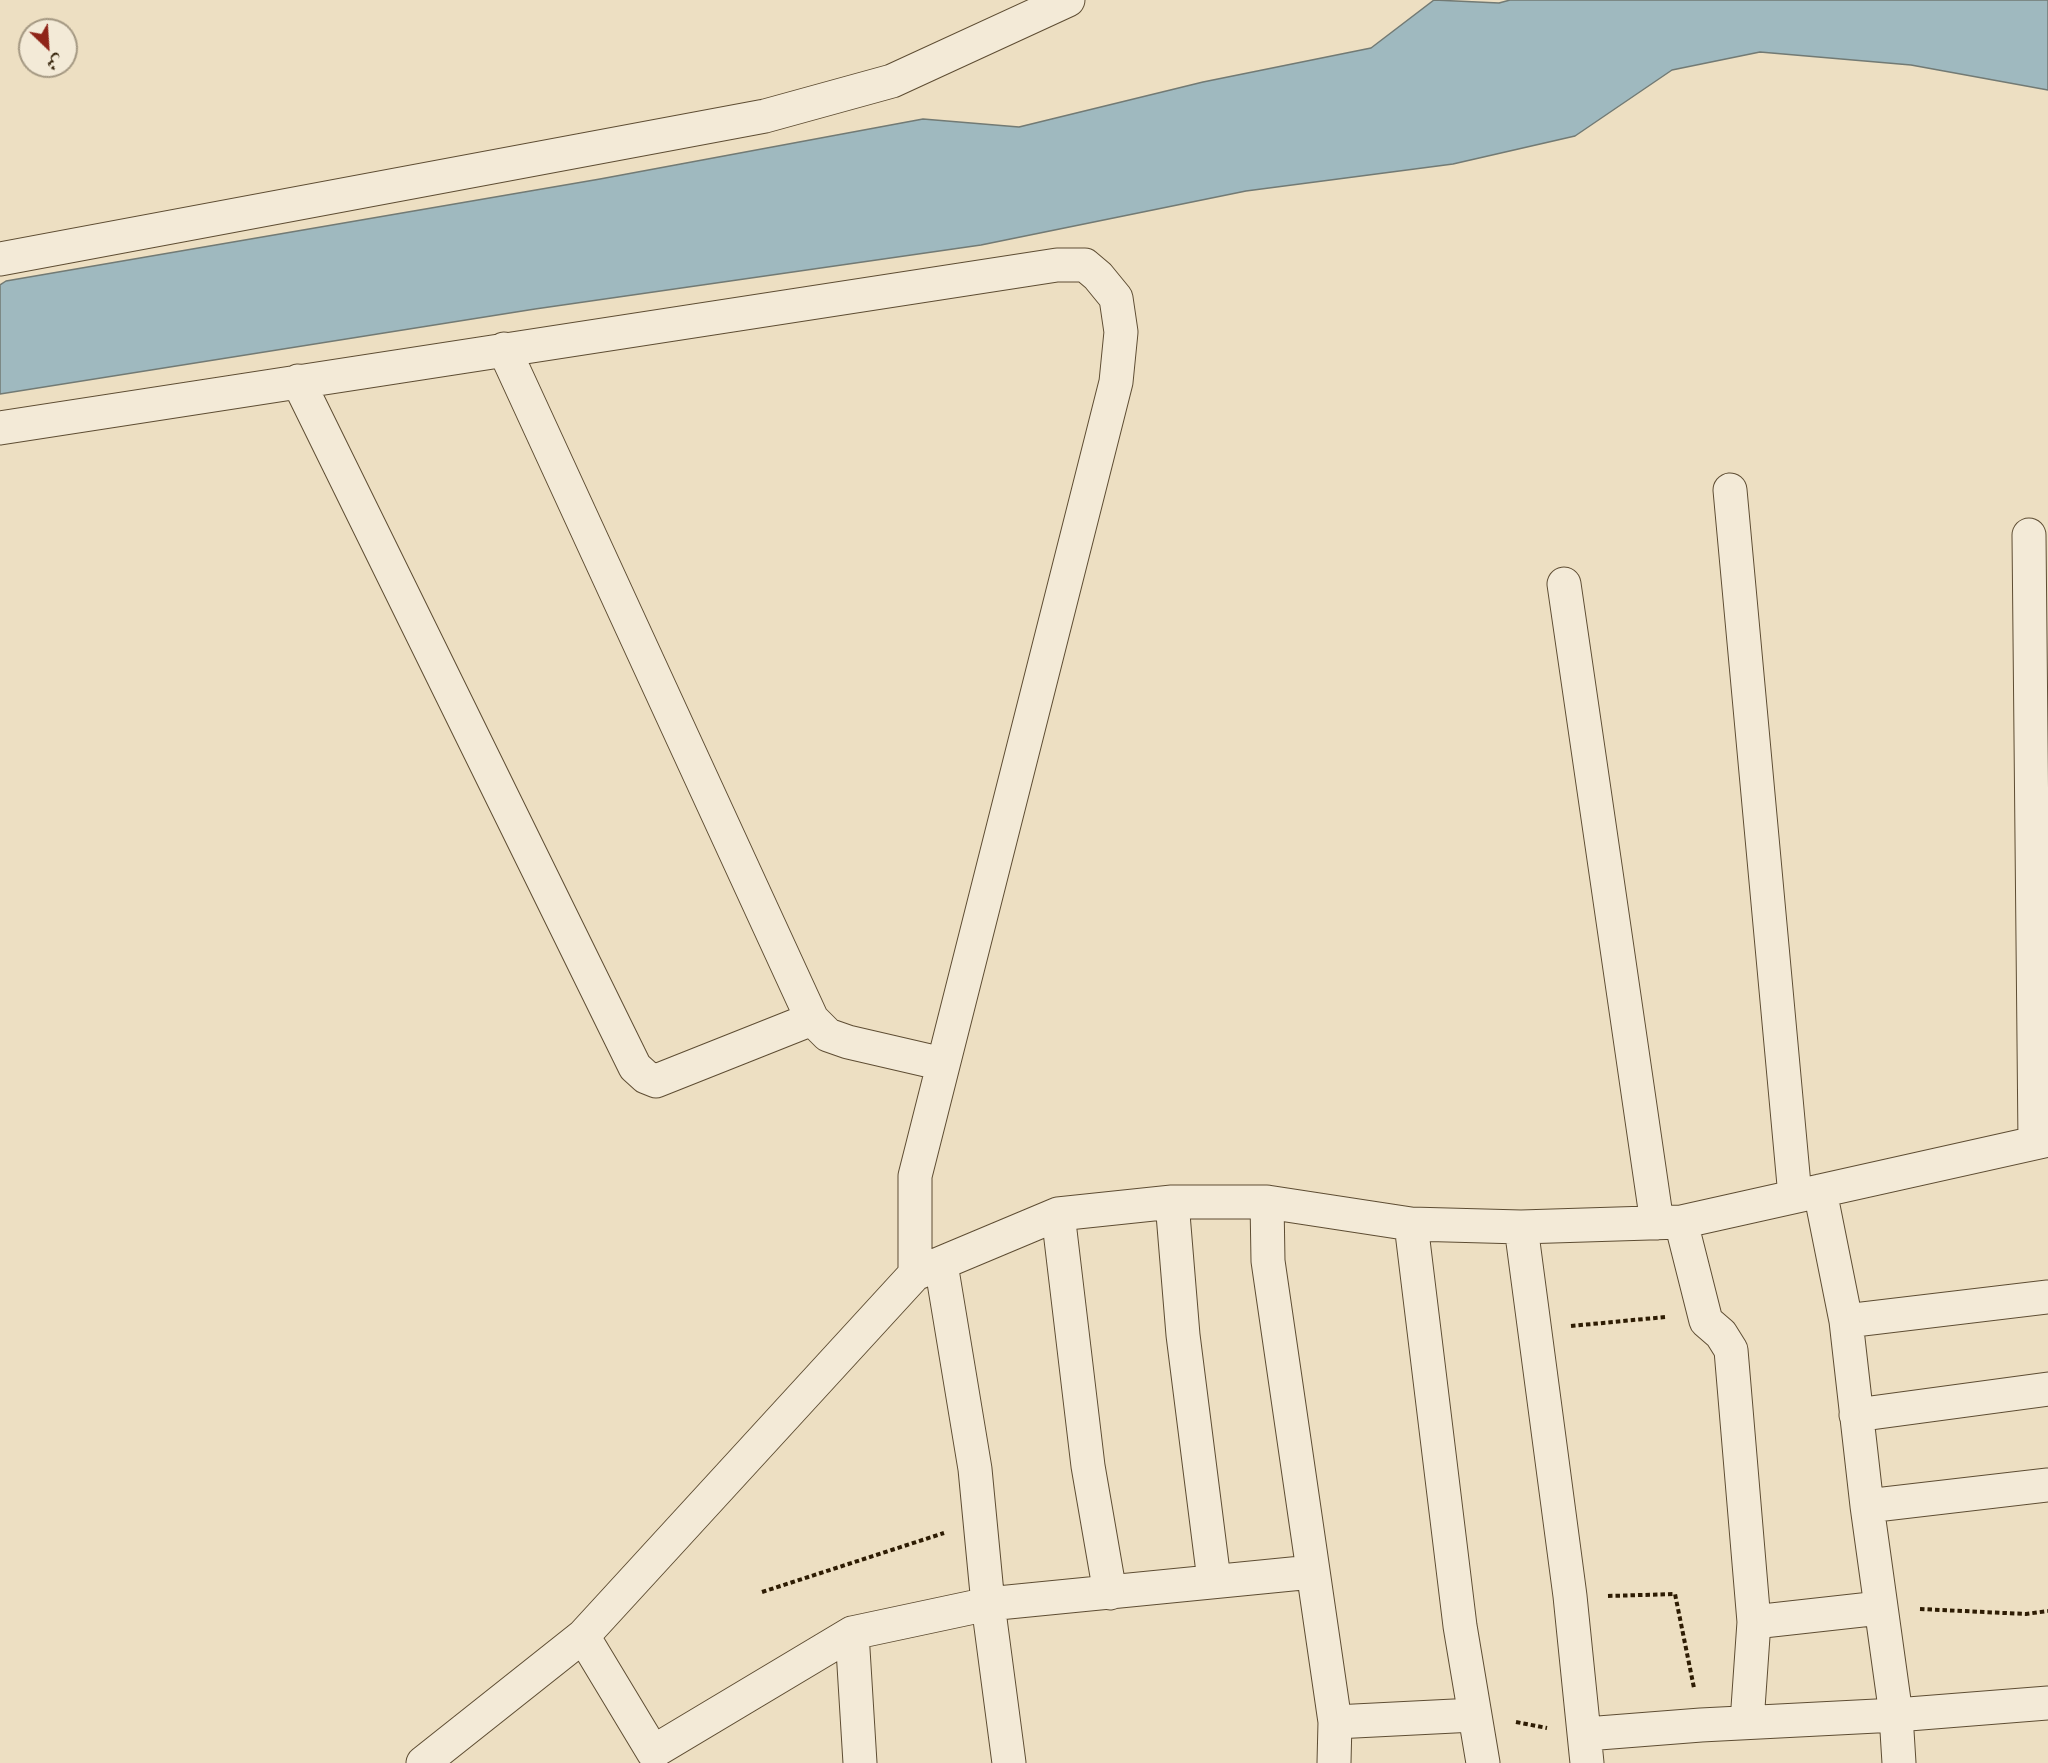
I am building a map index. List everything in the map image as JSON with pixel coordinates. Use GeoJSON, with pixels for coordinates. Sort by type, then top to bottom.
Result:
{"type":"FeatureCollection","features":[{"type":"Feature","properties":{"kind":"street"},"geometry":{"type":"LineString","coordinates":[[0,259],[765,116],[892,81],[1068,0]]}},
{"type":"Feature","properties":{"kind":"street"},"geometry":{"type":"LineString","coordinates":[[0,428],[1057,264],[1085,265],[1098,276],[1116,298],[1121,332],[1116,382],[915,1176],[928,1269],[975,1469],[988,1604],[1010,1763]]}},
{"type":"Feature","properties":{"kind":"street"},"geometry":{"type":"LineString","coordinates":[[504,349],[812,1019],[828,1035],[848,1042],[943,1064]]}},
{"type":"Feature","properties":{"kind":"street"},"geometry":{"type":"LineString","coordinates":[[298,381],[635,1067],[646,1077],[656,1081],[812,1019]]}},
{"type":"Feature","properties":{"kind":"street"},"geometry":{"type":"LineString","coordinates":[[1730,490],[1808,1194],[1846,1321],[1867,1506],[1896,1715],[1899,1763]]}},
{"type":"Feature","properties":{"kind":"street"},"geometry":{"type":"LineString","coordinates":[[423,1763],[583,1636],[928,1269],[1058,1214],[1173,1202],[1267,1202],[1411,1224],[1521,1227],[1669,1222],[1808,1194],[2041,1141],[2039,634],[2029,535]]}},
{"type":"Feature","properties":{"kind":"street"},"geometry":{"type":"LineString","coordinates":[[1564,584],[1669,1222],[1706,1321],[1721,1334],[1731,1350],[1754,1623],[1747,1722]]}},
{"type":"Feature","properties":{"kind":"street"},"geometry":{"type":"LineString","coordinates":[[1173,1202],[1183,1335],[1214,1580]]}},
{"type":"Feature","properties":{"kind":"street"},"geometry":{"type":"LineString","coordinates":[[1267,1202],[1268,1261],[1335,1722],[1334,1763]]}},
{"type":"Feature","properties":{"kind":"street"},"geometry":{"type":"LineString","coordinates":[[1058,1214],[1088,1466],[1110,1593]]}},
{"type":"Feature","properties":{"kind":"street"},"geometry":{"type":"LineString","coordinates":[[1411,1224],[1460,1626],[1483,1763]]}},
{"type":"Feature","properties":{"kind":"street"},"geometry":{"type":"LineString","coordinates":[[1521,1227],[1570,1596],[1587,1749],[1701,1725],[1896,1715],[2048,1703]]}},
{"type":"Feature","properties":{"kind":"street"},"geometry":{"type":"LineString","coordinates":[[1846,1321],[2048,1297]]}},
{"type":"Feature","properties":{"kind":"street"},"geometry":{"type":"LineString","coordinates":[[1856,1415],[2048,1389]]}},
{"type":"Feature","properties":{"kind":"street"},"geometry":{"type":"LineString","coordinates":[[1867,1506],[2048,1485]]}},
{"type":"Feature","properties":{"kind":"street"},"geometry":{"type":"LineString","coordinates":[[583,1636],[654,1757],[852,1633],[988,1604],[1312,1572]]}},
{"type":"Feature","properties":{"kind":"street"},"geometry":{"type":"LineString","coordinates":[[1754,1623],[1880,1608]]}},
{"type":"Feature","properties":{"kind":"street"},"geometry":{"type":"LineString","coordinates":[[852,1633],[860,1763]]}},
{"type":"Feature","properties":{"kind":"street"},"geometry":{"type":"LineString","coordinates":[[1335,1722],[1474,1715]]}},
{"type":"Feature","properties":{"kind":"path"},"geometry":{"type":"LineString","coordinates":[[1534,1330],[1704,1313]]}},
{"type":"Feature","properties":{"kind":"path"},"geometry":{"type":"LineString","coordinates":[[762,1592],[980,1521]]}},
{"type":"Feature","properties":{"kind":"path"},"geometry":{"type":"LineString","coordinates":[[1570,1596],[1675,1594],[1701,1725]]}},
{"type":"Feature","properties":{"kind":"path"},"geometry":{"type":"LineString","coordinates":[[1880,1608],[2026,1614],[2048,1611]]}},
{"type":"Feature","properties":{"kind":"path"},"geometry":{"type":"LineString","coordinates":[[1474,1715],[1587,1749]]}},
{"type":"Feature","properties":{"kind":"water"},"geometry":{"type":"Polygon","coordinates":[[[1434,0],[1499,3],[1510,0],[2048,0],[2048,90],[1911,65],[1760,52],[1672,70],[1575,136],[1453,164],[1246,191],[981,245],[535,309],[0,394],[0,285],[6,281],[600,179],[923,119],[1019,127],[1203,82],[1371,48],[1434,0]]]}}]}
